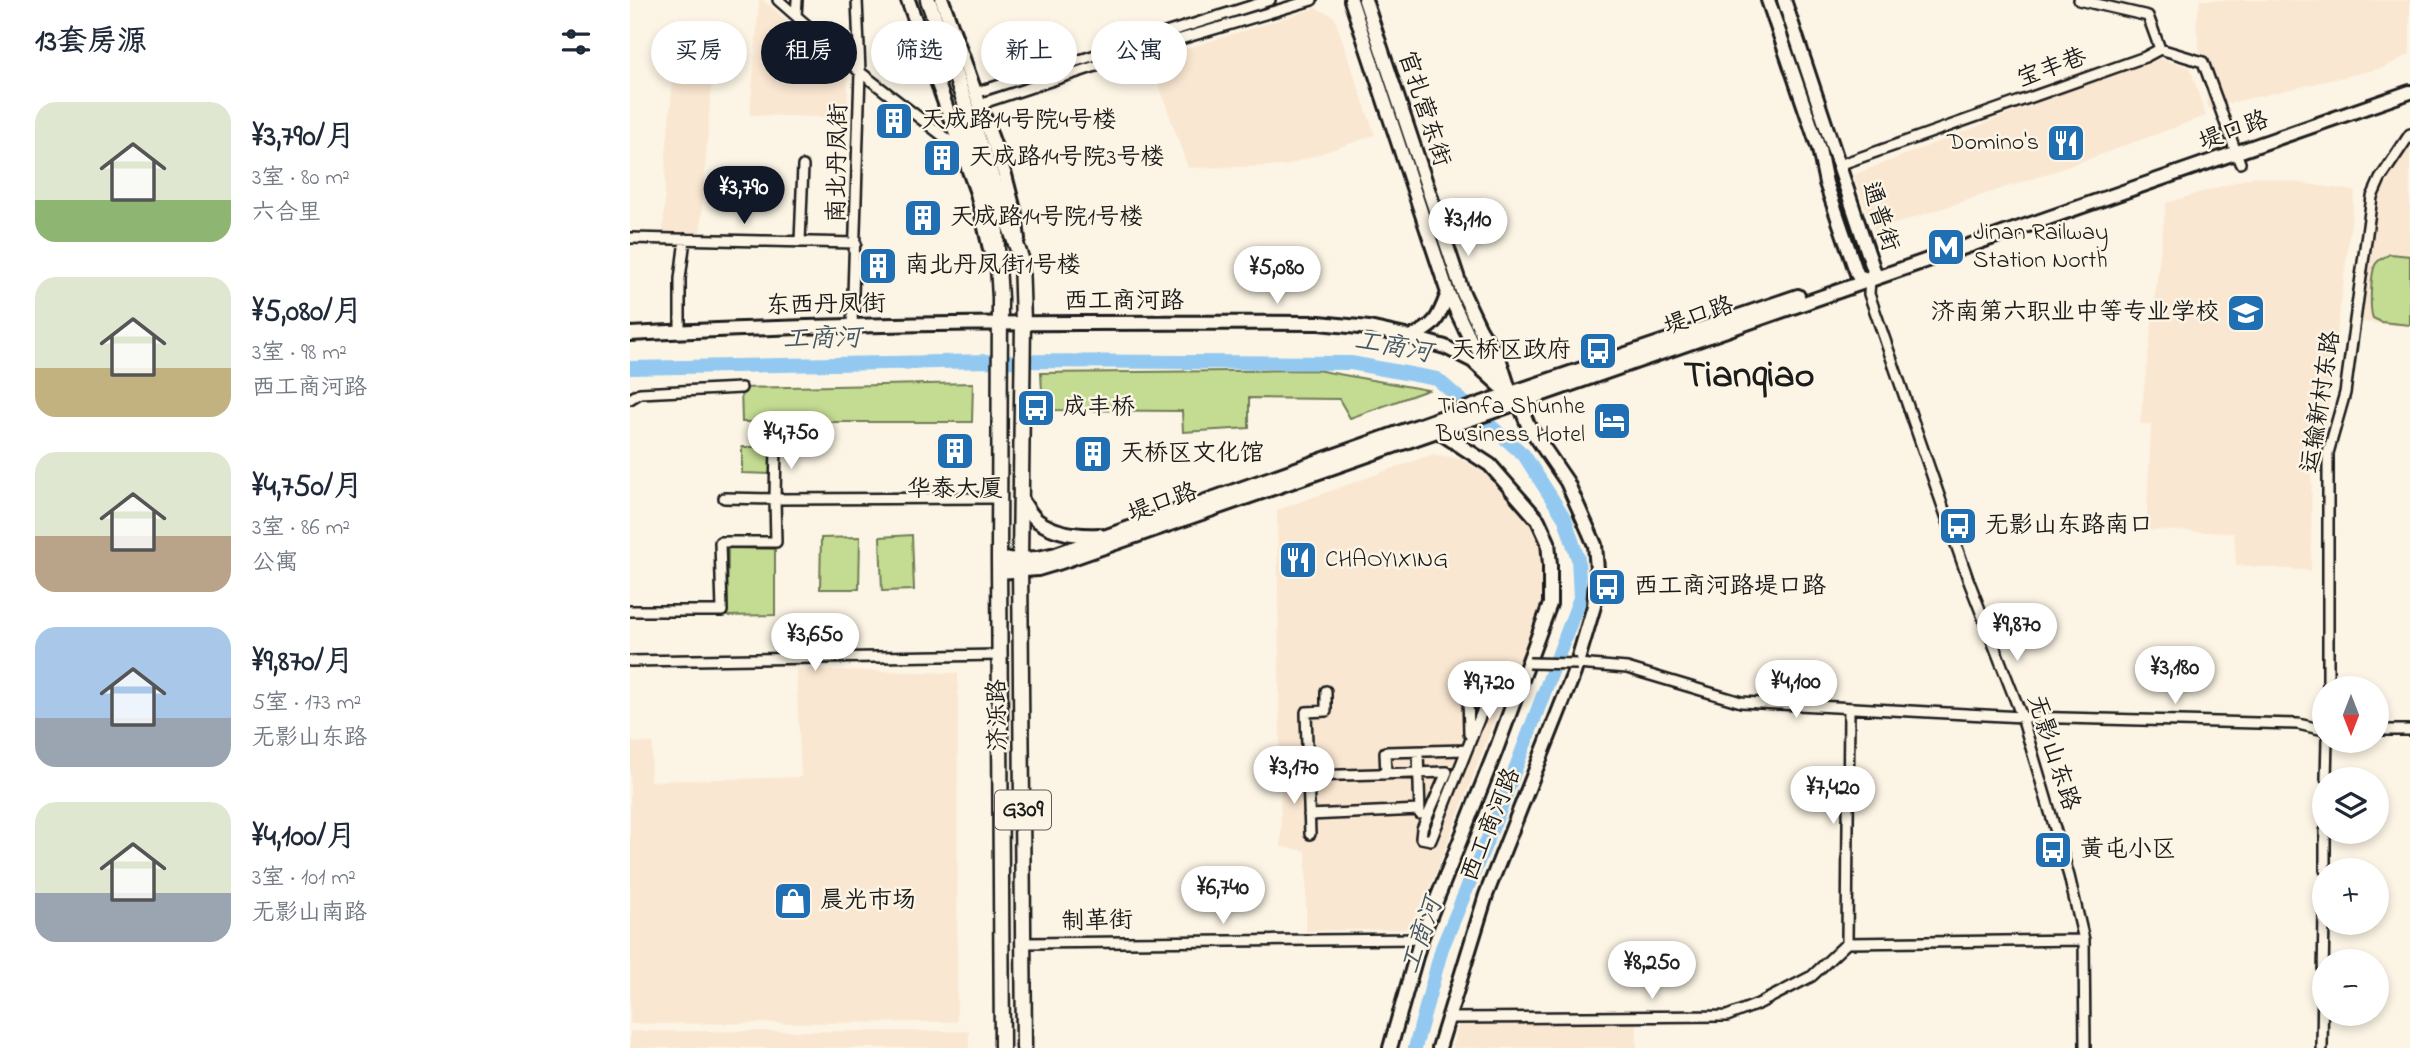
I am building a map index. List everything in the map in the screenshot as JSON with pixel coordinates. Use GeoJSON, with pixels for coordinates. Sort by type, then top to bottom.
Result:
{"type":"FeatureCollection","features":[{"type":"Feature","properties":{"kind":"highway","name":"G309"},"geometry":{"type":"LineString","coordinates":[[918,0],[989,198],[996,232],[1000,322]]}},
{"type":"Feature","properties":{"kind":"highway","name":"G309"},"geometry":{"type":"LineString","coordinates":[[928,0],[1021,258],[1023,323]]}},
{"type":"Feature","properties":{"kind":"highway","name":"济泺路"},"geometry":{"type":"LineString","coordinates":[[1000,322],[1002,1048]]}},
{"type":"Feature","properties":{"kind":"highway","name":"济泺路"},"geometry":{"type":"LineString","coordinates":[[1023,323],[1020,566],[1024,1048]]}},
{"type":"Feature","properties":{"kind":"main road"},"geometry":{"type":"LineString","coordinates":[[908,0],[978,193],[1000,298]]}},
{"type":"Feature","properties":{"kind":"main road"},"geometry":{"type":"LineString","coordinates":[[942,0],[1004,175],[1015,214],[1021,258]]}},
{"type":"Feature","properties":{"kind":"main road","name":"官扎营东街"},"geometry":{"type":"LineString","coordinates":[[1351,0],[1448,293],[1470,339],[1507,389]]}},
{"type":"Feature","properties":{"kind":"main road","name":"官扎营东街"},"geometry":{"type":"LineString","coordinates":[[1365,0],[1462,291],[1480,329],[1500,361],[1507,389]]}},
{"type":"Feature","properties":{"kind":"main road","name":"通普街"},"geometry":{"type":"LineString","coordinates":[[1769,0],[1819,149],[1826,183],[1867,276]]}},
{"type":"Feature","properties":{"kind":"main road","name":"通普街"},"geometry":{"type":"LineString","coordinates":[[1784,0],[1839,165],[1867,276]]}},
{"type":"Feature","properties":{"kind":"main road","name":"堤口路"},"geometry":{"type":"LineString","coordinates":[[2235,150],[2410,84]]}},
{"type":"Feature","properties":{"kind":"main road","name":"堤口路"},"geometry":{"type":"LineString","coordinates":[[1499,404],[1507,389],[1867,276],[2410,92]]}},
{"type":"Feature","properties":{"kind":"main road","name":"堤口路"},"geometry":{"type":"LineString","coordinates":[[1020,566],[1499,404],[1521,407],[1867,276]]}},
{"type":"Feature","properties":{"kind":"main road"},"geometry":{"type":"LineString","coordinates":[[1410,337],[1426,331],[1438,319],[1448,293]]}},
{"type":"Feature","properties":{"kind":"main road","name":"西工商河路"},"geometry":{"type":"LineString","coordinates":[[1023,323],[1319,323],[1369,328],[1445,347],[1473,361],[1507,389],[1567,482],[1595,545],[1597,569],[1594,606],[1577,664],[1486,895],[1439,1048]]}},
{"type":"Feature","properties":{"kind":"main road","name":"东西丹凤街"},"geometry":{"type":"LineString","coordinates":[[630,334],[1023,323]]}},
{"type":"Feature","properties":{"kind":"main road","name":"堤口路"},"geometry":{"type":"LineString","coordinates":[[999,566],[1058,563],[1432,427]]}},
{"type":"Feature","properties":{"kind":"main road","name":"西工商河路"},"geometry":{"type":"LineString","coordinates":[[1390,1048],[1421,939],[1550,604],[1548,542],[1538,520],[1490,465],[1432,427]]}},
{"type":"Feature","properties":{"kind":"main road"},"geometry":{"type":"LineString","coordinates":[[1021,499],[1036,520],[1056,530],[1084,536],[1110,535]]}},
{"type":"Feature","properties":{"kind":"street"},"geometry":{"type":"LineString","coordinates":[[778,0],[860,72],[961,150]]}},
{"type":"Feature","properties":{"kind":"street"},"geometry":{"type":"LineString","coordinates":[[796,16],[797,0]]}},
{"type":"Feature","properties":{"kind":"street","name":"南北丹凤街"},"geometry":{"type":"LineString","coordinates":[[852,326],[860,72],[857,0]]}},
{"type":"Feature","properties":{"kind":"street"},"geometry":{"type":"LineString","coordinates":[[975,93],[1270,0]]}},
{"type":"Feature","properties":{"kind":"street"},"geometry":{"type":"LineString","coordinates":[[980,107],[989,101],[1157,46],[1312,0]]}},
{"type":"Feature","properties":{"kind":"street"},"geometry":{"type":"LineString","coordinates":[[2079,0],[2148,16],[2160,49],[2203,62],[2235,150]]}},
{"type":"Feature","properties":{"kind":"street","name":"宝丰巷"},"geometry":{"type":"LineString","coordinates":[[1839,165],[2145,57],[2160,49]]}},
{"type":"Feature","properties":{"kind":"street","name":"运输新村东路"},"geometry":{"type":"LineString","coordinates":[[2328,676],[2328,453],[2345,393],[2372,197],[2380,179],[2410,134]]}},
{"type":"Feature","properties":{"kind":"street"},"geometry":{"type":"LineString","coordinates":[[800,242],[803,166]]}},
{"type":"Feature","properties":{"kind":"street"},"geometry":{"type":"LineString","coordinates":[[630,238],[856,243]]}},
{"type":"Feature","properties":{"kind":"street"},"geometry":{"type":"LineString","coordinates":[[680,332],[680,279],[685,239]]}},
{"type":"Feature","properties":{"kind":"street","name":"无影山东路"},"geometry":{"type":"LineString","coordinates":[[1867,276],[1869,294],[1968,579],[2022,717],[2072,885],[2084,940],[2085,1048]]}},
{"type":"Feature","properties":{"kind":"street"},"geometry":{"type":"LineString","coordinates":[[630,399],[640,393],[741,388]]}},
{"type":"Feature","properties":{"kind":"street"},"geometry":{"type":"LineString","coordinates":[[630,611],[722,611],[720,542],[776,542],[776,443]]}},
{"type":"Feature","properties":{"kind":"street"},"geometry":{"type":"LineString","coordinates":[[724,498],[999,498]]}},
{"type":"Feature","properties":{"kind":"street"},"geometry":{"type":"LineString","coordinates":[[630,662],[1000,655]]}},
{"type":"Feature","properties":{"kind":"street"},"geometry":{"type":"LineString","coordinates":[[1529,663],[1627,668],[1741,702],[2022,717],[2298,724],[2312,727]]}},
{"type":"Feature","properties":{"kind":"street"},"geometry":{"type":"LineString","coordinates":[[1470,740],[1468,695],[1478,695],[1479,682],[1502,683],[1503,689]]}},
{"type":"Feature","properties":{"kind":"street"},"geometry":{"type":"LineString","coordinates":[[1418,751],[1422,838],[1432,840],[1453,771],[1470,740],[1487,699],[1503,689],[1518,687]]}},
{"type":"Feature","properties":{"kind":"street"},"geometry":{"type":"LineString","coordinates":[[1310,834],[1306,712],[1326,712],[1326,691]]}},
{"type":"Feature","properties":{"kind":"street"},"geometry":{"type":"LineString","coordinates":[[1847,943],[1849,709]]}},
{"type":"Feature","properties":{"kind":"street"},"geometry":{"type":"LineString","coordinates":[[2389,730],[2410,730]]}},
{"type":"Feature","properties":{"kind":"street"},"geometry":{"type":"LineString","coordinates":[[1386,774],[1385,752],[1465,750]]}},
{"type":"Feature","properties":{"kind":"street"},"geometry":{"type":"LineString","coordinates":[[1308,776],[1453,771]]}},
{"type":"Feature","properties":{"kind":"street"},"geometry":{"type":"LineString","coordinates":[[1309,815],[1420,810]]}},
{"type":"Feature","properties":{"kind":"street"},"geometry":{"type":"LineString","coordinates":[[2322,1048],[2324,935]]}},
{"type":"Feature","properties":{"kind":"street","name":"制革街"},"geometry":{"type":"LineString","coordinates":[[1025,943],[1421,939]]}},
{"type":"Feature","properties":{"kind":"street"},"geometry":{"type":"LineString","coordinates":[[1447,1018],[1727,1016],[1758,1004],[1812,976],[1847,943],[2084,940]]}},
{"type":"Feature","properties":{"kind":"shaded area"},"geometry":{"type":"Polygon","coordinates":[[[759,0],[763,0],[788,21],[761,21],[761,84],[848,84],[847,118],[750,115],[759,0]]]}},
{"type":"Feature","properties":{"kind":"shaded area"},"geometry":{"type":"Polygon","coordinates":[[[2200,0],[2410,0],[2410,54],[2383,68],[2208,108],[2196,25],[2200,0]]]}},
{"type":"Feature","properties":{"kind":"shaded area"},"geometry":{"type":"Polygon","coordinates":[[[1316,8],[1334,16],[1375,135],[1285,166],[1188,168],[1158,84],[1187,84],[1187,48],[1316,8]]]}},
{"type":"Feature","properties":{"kind":"shaded area"},"geometry":{"type":"Polygon","coordinates":[[[2154,57],[2190,67],[2206,116],[2056,171],[1874,231],[1853,175],[2154,57]]]}},
{"type":"Feature","properties":{"kind":"shaded area"},"geometry":{"type":"Polygon","coordinates":[[[673,84],[711,84],[700,235],[663,235],[666,153],[673,84]]]}},
{"type":"Feature","properties":{"kind":"shaded area"},"geometry":{"type":"Polygon","coordinates":[[[2410,145],[2410,327],[2360,322],[2374,198],[2410,145]]]}},
{"type":"Feature","properties":{"kind":"shaded area","name":"济南第六职业中等专业学校"},"geometry":{"type":"Polygon","coordinates":[[[2255,176],[2355,191],[2325,429],[2312,433],[2311,571],[2236,565],[2234,533],[2146,530],[2151,425],[2140,423],[2166,203],[2255,176]]]}},
{"type":"Feature","properties":{"kind":"shaded area"},"geometry":{"type":"Polygon","coordinates":[[[1433,454],[1461,459],[1481,470],[1537,530],[1545,565],[1543,605],[1525,658],[1511,678],[1414,929],[1306,931],[1306,851],[1281,847],[1277,510],[1433,454]]]}},
{"type":"Feature","properties":{"kind":"shaded area","name":"晨光市场"},"geometry":{"type":"Polygon","coordinates":[[[796,669],[958,673],[957,1022],[630,1024],[630,742],[653,743],[650,781],[801,777],[796,669]]]}},
{"type":"Feature","properties":{"kind":"shaded area"},"geometry":{"type":"Polygon","coordinates":[[[1637,1021],[1637,1048],[1452,1048],[1459,1022],[1637,1021]]]}},
{"type":"Feature","properties":{"kind":"shaded area"},"geometry":{"type":"Polygon","coordinates":[[[630,1031],[969,1031],[969,1048],[630,1048],[630,1031]]]}},
{"type":"Feature","properties":{"kind":"green space"},"geometry":{"type":"Polygon","coordinates":[[[2390,254],[2410,256],[2410,325],[2381,322],[2373,318],[2371,300],[2375,265],[2390,254]]]}},
{"type":"Feature","properties":{"kind":"green space"},"geometry":{"type":"Polygon","coordinates":[[[1316,370],[1428,390],[1350,418],[1339,399],[1249,398],[1249,428],[1183,432],[1182,411],[1043,410],[1041,373],[1316,370]]]}},
{"type":"Feature","properties":{"kind":"green space"},"geometry":{"type":"Polygon","coordinates":[[[973,383],[972,422],[742,422],[741,388],[973,383]]]}},
{"type":"Feature","properties":{"kind":"green space"},"geometry":{"type":"Polygon","coordinates":[[[742,447],[771,447],[772,474],[742,473],[742,447]]]}},
{"type":"Feature","properties":{"kind":"green space"},"geometry":{"type":"Polygon","coordinates":[[[912,535],[914,590],[882,591],[880,537],[912,535]]]}},
{"type":"Feature","properties":{"kind":"green space"},"geometry":{"type":"Polygon","coordinates":[[[860,537],[859,589],[820,589],[821,538],[860,537]]]}},
{"type":"Feature","properties":{"kind":"green space"},"geometry":{"type":"Polygon","coordinates":[[[728,548],[775,549],[775,615],[727,616],[728,548]]]}},
{"type":"Feature","properties":{"kind":"waterway"},"geometry":{"type":"LineString","coordinates":[[2382,169],[2399,143]]}},
{"type":"Feature","properties":{"kind":"waterway"},"geometry":{"type":"LineString","coordinates":[[2360,254],[2361,242]]}},
{"type":"Feature","properties":{"kind":"waterway","name":"工商河"},"geometry":{"type":"LineString","coordinates":[[630,368],[992,361],[1351,363],[1437,379],[1524,455],[1565,519],[1578,559],[1580,598],[1499,812],[1442,948],[1415,1048]]}},
{"type":"Feature","properties":{"kind":"place","name":"天成路14号院4号楼"},"geometry":{"type":"Point","coordinates":[894,121]}},
{"type":"Feature","properties":{"kind":"place","name":"Domino's"},"geometry":{"type":"Point","coordinates":[2066,143]}},
{"type":"Feature","properties":{"kind":"place","name":"天成路14号院3号楼"},"geometry":{"type":"Point","coordinates":[942,158]}},
{"type":"Feature","properties":{"kind":"place","name":"天成路14号院1号楼"},"geometry":{"type":"Point","coordinates":[923,218]}},
{"type":"Feature","properties":{"kind":"place","name":"Jinan Railway Station North"},"geometry":{"type":"Point","coordinates":[1946,247]}},
{"type":"Feature","properties":{"kind":"place","name":"南北丹凤街1号楼"},"geometry":{"type":"Point","coordinates":[878,266]}},
{"type":"Feature","properties":{"kind":"place","name":"济南第六职业中等专业学校"},"geometry":{"type":"Point","coordinates":[2246,313]}},
{"type":"Feature","properties":{"kind":"place","name":"天桥区政府"},"geometry":{"type":"Point","coordinates":[1598,351]}},
{"type":"Feature","properties":{"kind":"place","name":"成丰桥"},"geometry":{"type":"Point","coordinates":[1036,408]}},
{"type":"Feature","properties":{"kind":"place","name":"Tianfa Shunhe Business Hotel"},"geometry":{"type":"Point","coordinates":[1612,421]}},
{"type":"Feature","properties":{"kind":"place","name":"华泰大厦"},"geometry":{"type":"Point","coordinates":[955,451]}},
{"type":"Feature","properties":{"kind":"place","name":"天桥区文化馆"},"geometry":{"type":"Point","coordinates":[1093,454]}},
{"type":"Feature","properties":{"kind":"place","name":"无影山东路南口"},"geometry":{"type":"Point","coordinates":[1958,526]}},
{"type":"Feature","properties":{"kind":"place","name":"CHAOYIXING"},"geometry":{"type":"Point","coordinates":[1298,560]}},
{"type":"Feature","properties":{"kind":"place","name":"西工商河路堤口路"},"geometry":{"type":"Point","coordinates":[1607,587]}},
{"type":"Feature","properties":{"kind":"place","name":"黄屯小区"},"geometry":{"type":"Point","coordinates":[2053,850]}},
{"type":"Feature","properties":{"kind":"place","name":"晨光市场"},"geometry":{"type":"Point","coordinates":[793,901]}},
{"type":"Feature","properties":{"kind":"district","name":"Tianqiao"},"geometry":{"type":"Point","coordinates":[1749,377]}}]}
